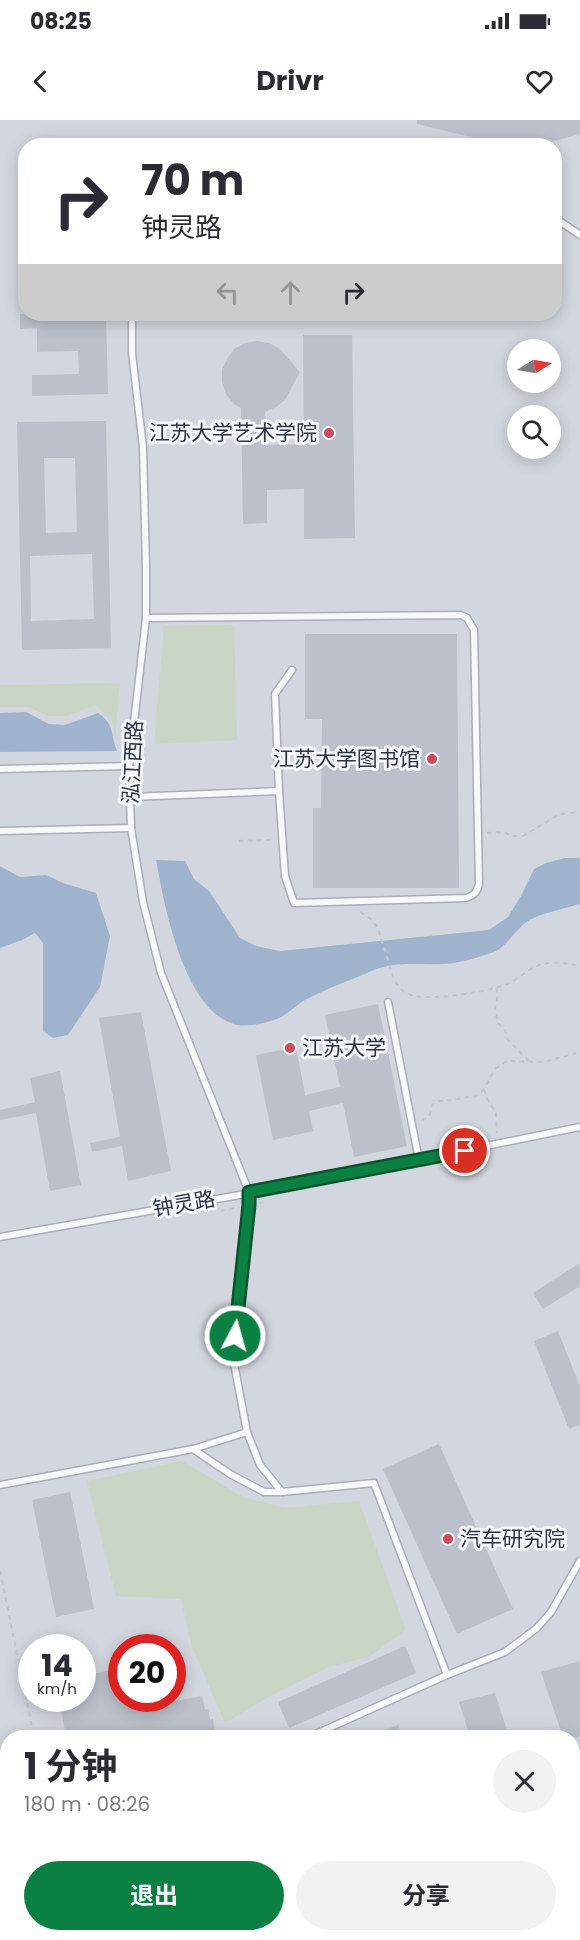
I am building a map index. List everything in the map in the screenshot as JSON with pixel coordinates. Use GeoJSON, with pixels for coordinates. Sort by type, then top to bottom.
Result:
{"type":"FeatureCollection","features":[{"type":"Feature","properties":{"kind":"lane"},"geometry":{"type":"LineString","coordinates":[[562,223],[580,235]]}},
{"type":"Feature","properties":{"kind":"lane","name":"泓江西路"},"geometry":{"type":"LineString","coordinates":[[132,321],[132,353],[143,447],[146,618],[129,766],[131,828],[143,902],[162,973],[249,1192]]}},
{"type":"Feature","properties":{"kind":"lane"},"geometry":{"type":"LineString","coordinates":[[146,618],[449,615],[467,618],[474,630],[479,884],[473,896],[294,903],[285,876],[275,694],[292,670]]}},
{"type":"Feature","properties":{"kind":"lane"},"geometry":{"type":"LineString","coordinates":[[0,769],[129,766]]}},
{"type":"Feature","properties":{"kind":"lane"},"geometry":{"type":"LineString","coordinates":[[130,798],[279,791]]}},
{"type":"Feature","properties":{"kind":"lane"},"geometry":{"type":"LineString","coordinates":[[0,831],[131,828]]}},
{"type":"Feature","properties":{"kind":"lane"},"geometry":{"type":"LineString","coordinates":[[387,1002],[419,1160]]}},
{"type":"Feature","properties":{"kind":"lane","name":"钟灵路"},"geometry":{"type":"LineString","coordinates":[[0,1237],[419,1160],[580,1127]]}},
{"type":"Feature","properties":{"kind":"lane"},"geometry":{"type":"LineString","coordinates":[[249,1192],[233,1358],[247,1432],[260,1465],[282,1492]]}},
{"type":"Feature","properties":{"kind":"lane"},"geometry":{"type":"LineString","coordinates":[[0,1485],[193,1449],[247,1432]]}},
{"type":"Feature","properties":{"kind":"lane"},"geometry":{"type":"LineString","coordinates":[[193,1449],[230,1474],[264,1492],[374,1483],[447,1675]]}},
{"type":"Feature","properties":{"kind":"lane"},"geometry":{"type":"LineString","coordinates":[[325,1730],[447,1675],[505,1653],[530,1634],[551,1612],[580,1561]]}},
{"type":"Feature","properties":{"kind":"path"},"geometry":{"type":"LineString","coordinates":[[478,834],[503,832],[513,836],[523,836],[560,814],[580,812]]}},
{"type":"Feature","properties":{"kind":"path"},"geometry":{"type":"LineString","coordinates":[[239,841],[282,839]]}},
{"type":"Feature","properties":{"kind":"path"},"geometry":{"type":"LineString","coordinates":[[354,902],[358,910],[375,924],[391,971],[399,987],[409,995],[467,994],[496,988],[508,984],[545,963],[580,966]]}},
{"type":"Feature","properties":{"kind":"path"},"geometry":{"type":"LineString","coordinates":[[496,988],[498,994],[495,1009],[498,1023],[505,1030],[508,1040],[530,1062]]}},
{"type":"Feature","properties":{"kind":"path"},"geometry":{"type":"LineString","coordinates":[[411,1122],[429,1117],[433,1104],[438,1101],[473,1096],[484,1089],[490,1075],[502,1064],[511,1060],[551,1061],[564,1055],[580,1052]]}},
{"type":"Feature","properties":{"kind":"path"},"geometry":{"type":"LineString","coordinates":[[484,1089],[496,1113],[497,1133]]}},
{"type":"Feature","properties":{"kind":"path"},"geometry":{"type":"LineString","coordinates":[[0,1571],[33,1730]]}},
{"type":"Feature","properties":{"kind":"shaded area","name":"江苏大学"},"geometry":{"type":"Polygon","coordinates":[[[0,120],[580,120],[580,1730],[0,1730],[0,120]]]}},
{"type":"Feature","properties":{"kind":"green space"},"geometry":{"type":"Polygon","coordinates":[[[234,625],[237,740],[154,744],[164,626],[234,625]]]}},
{"type":"Feature","properties":{"kind":"green space"},"geometry":{"type":"Polygon","coordinates":[[[120,683],[115,738],[112,720],[95,705],[68,716],[48,716],[29,707],[0,707],[0,685],[120,683]]]}},
{"type":"Feature","properties":{"kind":"green space"},"geometry":{"type":"Polygon","coordinates":[[[182,1461],[243,1497],[285,1508],[359,1501],[406,1630],[369,1657],[329,1667],[274,1694],[225,1723],[192,1647],[181,1599],[116,1596],[87,1481],[182,1461]]]}},
{"type":"Feature","properties":{"kind":"water"},"geometry":{"type":"Polygon","coordinates":[[[26,712],[49,724],[65,725],[98,713],[110,726],[117,751],[0,752],[0,713],[26,712]]]}},
{"type":"Feature","properties":{"kind":"water"},"geometry":{"type":"Polygon","coordinates":[[[565,858],[580,858],[580,904],[533,918],[496,951],[454,963],[399,964],[382,967],[303,1001],[277,1019],[247,1025],[237,1025],[219,1016],[203,1000],[190,979],[171,928],[156,860],[185,861],[194,879],[209,891],[240,938],[256,946],[280,951],[489,930],[508,917],[534,869],[565,858]]]}},
{"type":"Feature","properties":{"kind":"water"},"geometry":{"type":"Polygon","coordinates":[[[0,866],[20,877],[46,875],[96,893],[110,936],[100,987],[68,1035],[53,1038],[43,1031],[43,943],[35,933],[0,948],[0,866]]]}},
{"type":"Feature","properties":{"kind":"building"},"geometry":{"type":"Polygon","coordinates":[[[417,120],[580,120],[580,134],[562,139],[474,138],[417,124],[417,120]]]}},
{"type":"Feature","properties":{"kind":"building"},"geometry":{"type":"Polygon","coordinates":[[[20,321],[106,321],[108,394],[32,396],[32,375],[79,374],[78,351],[37,352],[37,328],[20,329],[20,321]]]}},
{"type":"Feature","properties":{"kind":"building","name":"江苏大学艺术学院"},"geometry":{"type":"Polygon","coordinates":[[[303,335],[352,335],[355,538],[304,539],[304,489],[267,490],[267,523],[243,524],[241,408],[234,404],[226,394],[222,382],[222,370],[234,349],[245,343],[257,341],[269,343],[280,349],[300,372],[285,400],[265,412],[265,445],[304,444],[303,335]]]}},
{"type":"Feature","properties":{"kind":"building"},"geometry":{"type":"Polygon","coordinates":[[[106,421],[111,648],[22,650],[17,422],[106,421]],[[44,458],[46,533],[77,532],[75,458],[44,458]],[[92,554],[30,556],[31,621],[94,619],[92,554]]]}},
{"type":"Feature","properties":{"kind":"building","name":"江苏大学图书馆"},"geometry":{"type":"Polygon","coordinates":[[[305,634],[457,634],[459,888],[313,888],[313,808],[321,808],[322,719],[305,719],[305,634]]]}},
{"type":"Feature","properties":{"kind":"building"},"geometry":{"type":"Polygon","coordinates":[[[378,1004],[407,1146],[354,1157],[343,1103],[309,1111],[313,1131],[273,1140],[256,1055],[296,1047],[305,1095],[340,1087],[325,1015],[378,1004]]]}},
{"type":"Feature","properties":{"kind":"building"},"geometry":{"type":"Polygon","coordinates":[[[141,1012],[171,1171],[128,1181],[122,1146],[92,1152],[90,1143],[120,1137],[99,1018],[141,1012]]]}},
{"type":"Feature","properties":{"kind":"building"},"geometry":{"type":"Polygon","coordinates":[[[60,1071],[81,1185],[50,1191],[36,1113],[0,1120],[0,1110],[35,1102],[30,1078],[60,1071]]]}},
{"type":"Feature","properties":{"kind":"building"},"geometry":{"type":"Polygon","coordinates":[[[580,1263],[580,1286],[543,1309],[533,1293],[580,1263]]]}},
{"type":"Feature","properties":{"kind":"building"},"geometry":{"type":"Polygon","coordinates":[[[558,1331],[580,1387],[580,1425],[569,1429],[534,1341],[558,1331]]]}},
{"type":"Feature","properties":{"kind":"building","name":"汽车研究院"},"geometry":{"type":"Polygon","coordinates":[[[439,1444],[513,1609],[457,1634],[383,1469],[439,1444]]]}},
{"type":"Feature","properties":{"kind":"building"},"geometry":{"type":"Polygon","coordinates":[[[70,1492],[94,1609],[56,1617],[32,1500],[70,1492]]]}},
{"type":"Feature","properties":{"kind":"building"},"geometry":{"type":"Polygon","coordinates":[[[405,1646],[416,1673],[289,1728],[278,1702],[405,1646]]]}},
{"type":"Feature","properties":{"kind":"building"},"geometry":{"type":"Polygon","coordinates":[[[580,1661],[580,1730],[561,1730],[541,1672],[580,1661]]]}},
{"type":"Feature","properties":{"kind":"building"},"geometry":{"type":"Polygon","coordinates":[[[108,1671],[108,1712],[186,1712],[186,1699],[202,1696],[205,1710],[208,1709],[210,1720],[213,1719],[215,1730],[65,1730],[62,1712],[96,1712],[96,1673],[108,1671]]]}},
{"type":"Feature","properties":{"kind":"building"},"geometry":{"type":"Polygon","coordinates":[[[495,1693],[507,1730],[468,1730],[459,1702],[495,1693]]]}},
{"type":"Feature","properties":{"kind":"building"},"geometry":{"type":"Polygon","coordinates":[[[398,1725],[400,1730],[385,1730],[398,1725]]]}},
{"type":"Feature","properties":{"kind":"place","name":"江苏大学艺术学院"},"geometry":{"type":"Point","coordinates":[329,433]}},
{"type":"Feature","properties":{"kind":"place","name":"江苏大学图书馆"},"geometry":{"type":"Point","coordinates":[432,759]}},
{"type":"Feature","properties":{"kind":"place","name":"江苏大学"},"geometry":{"type":"Point","coordinates":[290,1048]}},
{"type":"Feature","properties":{"kind":"place","name":"汽车研究院"},"geometry":{"type":"Point","coordinates":[448,1539]}},
{"type":"Feature","properties":{"kind":"route"},"geometry":{"type":"LineString","coordinates":[[235,1336],[249,1192],[465,1151]]}}]}
